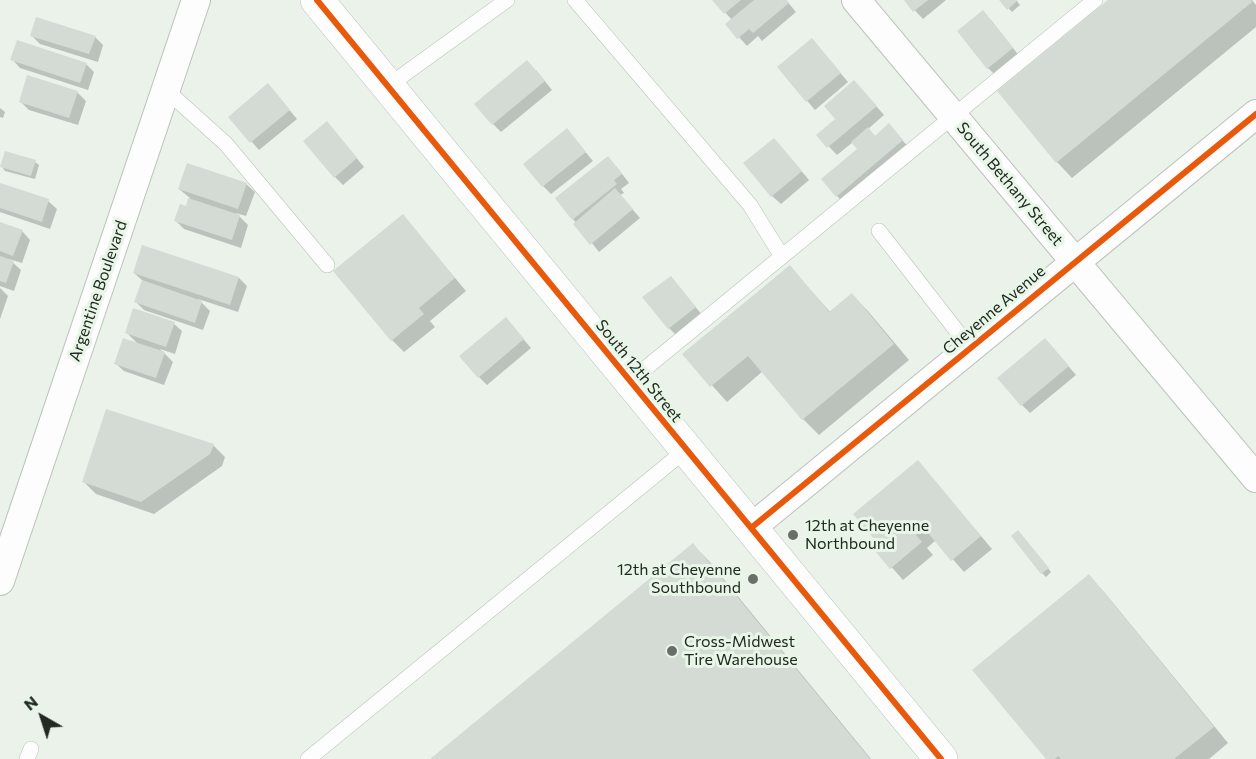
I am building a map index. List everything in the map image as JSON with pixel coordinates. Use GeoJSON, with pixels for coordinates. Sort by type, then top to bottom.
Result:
{"type":"FeatureCollection","features":[{"type":"Feature","properties":{"kind":"street","name":"Argentine Boulevard"},"geometry":{"type":"LineString","coordinates":[[0,582],[196,0]]}},
{"type":"Feature","properties":{"kind":"street","name":"South 12th Street"},"geometry":{"type":"LineString","coordinates":[[317,0],[941,759]]}},
{"type":"Feature","properties":{"kind":"street","name":"South Bethany Street"},"geometry":{"type":"LineString","coordinates":[[856,0],[1256,478]]}},
{"type":"Feature","properties":{"kind":"street","name":"Cheyenne Avenue"},"geometry":{"type":"LineString","coordinates":[[751,528],[1256,114]]}},
{"type":"Feature","properties":{"kind":"lane"},"geometry":{"type":"LineString","coordinates":[[388,86],[507,0]]}},
{"type":"Feature","properties":{"kind":"lane"},"geometry":{"type":"LineString","coordinates":[[575,0],[750,205],[781,255]]}},
{"type":"Feature","properties":{"kind":"lane"},"geometry":{"type":"LineString","coordinates":[[630,381],[1095,0]]}},
{"type":"Feature","properties":{"kind":"lane"},"geometry":{"type":"LineString","coordinates":[[166,90],[226,144],[327,265]]}},
{"type":"Feature","properties":{"kind":"lane"},"geometry":{"type":"LineString","coordinates":[[879,231],[970,348]]}},
{"type":"Feature","properties":{"kind":"lane"},"geometry":{"type":"LineString","coordinates":[[308,759],[687,449]]}},
{"type":"Feature","properties":{"kind":"building"},"geometry":{"type":"Polygon","coordinates":[[[712,0],[741,0],[724,14],[712,0]]]}},
{"type":"Feature","properties":{"kind":"building"},"geometry":{"type":"Polygon","coordinates":[[[754,0],[787,0],[789,3],[753,33],[749,29],[737,39],[725,24],[754,0]]]}},
{"type":"Feature","properties":{"kind":"building"},"geometry":{"type":"Polygon","coordinates":[[[904,0],[928,0],[913,12],[904,0]]]}},
{"type":"Feature","properties":{"kind":"building"},"geometry":{"type":"Polygon","coordinates":[[[999,0],[1018,0],[1007,10],[999,0]]]}},
{"type":"Feature","properties":{"kind":"building"},"geometry":{"type":"Polygon","coordinates":[[[1108,0],[1251,0],[1252,2],[1056,163],[997,91],[1108,0]]]}},
{"type":"Feature","properties":{"kind":"building"},"geometry":{"type":"Polygon","coordinates":[[[983,10],[1013,48],[987,69],[957,31],[983,10]]]}},
{"type":"Feature","properties":{"kind":"building"},"geometry":{"type":"Polygon","coordinates":[[[36,17],[96,36],[89,54],[30,36],[36,17]]]}},
{"type":"Feature","properties":{"kind":"building"},"geometry":{"type":"Polygon","coordinates":[[[812,38],[841,73],[806,102],[777,67],[812,38]]]}},
{"type":"Feature","properties":{"kind":"building"},"geometry":{"type":"Polygon","coordinates":[[[17,40],[87,63],[80,83],[10,60],[17,40]]]}},
{"type":"Feature","properties":{"kind":"building"},"geometry":{"type":"Polygon","coordinates":[[[527,60],[545,81],[492,125],[474,104],[527,60]]]}},
{"type":"Feature","properties":{"kind":"building"},"geometry":{"type":"Polygon","coordinates":[[[27,75],[78,91],[69,118],[19,102],[27,75]]]}},
{"type":"Feature","properties":{"kind":"building"},"geometry":{"type":"Polygon","coordinates":[[[854,80],[877,106],[827,148],[816,135],[835,119],[824,106],[854,80]]]}},
{"type":"Feature","properties":{"kind":"building"},"geometry":{"type":"Polygon","coordinates":[[[268,83],[290,110],[250,143],[228,117],[268,83]]]}},
{"type":"Feature","properties":{"kind":"building"},"geometry":{"type":"Polygon","coordinates":[[[327,121],[357,158],[334,178],[303,141],[327,121]]]}},
{"type":"Feature","properties":{"kind":"building"},"geometry":{"type":"Polygon","coordinates":[[[889,123],[903,140],[836,197],[821,179],[857,149],[851,142],[868,127],[875,136],[889,123]]]}},
{"type":"Feature","properties":{"kind":"building"},"geometry":{"type":"Polygon","coordinates":[[[567,128],[586,152],[542,187],[523,164],[567,128]]]}},
{"type":"Feature","properties":{"kind":"building"},"geometry":{"type":"Polygon","coordinates":[[[774,138],[802,171],[771,197],[743,163],[774,138]]]}},
{"type":"Feature","properties":{"kind":"building"},"geometry":{"type":"Polygon","coordinates":[[[5,151],[36,160],[31,176],[0,167],[5,151]]]}},
{"type":"Feature","properties":{"kind":"building"},"geometry":{"type":"Polygon","coordinates":[[[608,156],[622,174],[614,180],[617,184],[572,220],[555,198],[608,156]]]}},
{"type":"Feature","properties":{"kind":"building"},"geometry":{"type":"Polygon","coordinates":[[[187,163],[247,183],[238,209],[178,189],[187,163]]]}},
{"type":"Feature","properties":{"kind":"building"},"geometry":{"type":"Polygon","coordinates":[[[0,183],[49,199],[42,222],[0,208],[0,183]]]}},
{"type":"Feature","properties":{"kind":"building"},"geometry":{"type":"Polygon","coordinates":[[[615,188],[633,209],[590,245],[573,224],[615,188]]]}},
{"type":"Feature","properties":{"kind":"building"},"geometry":{"type":"Polygon","coordinates":[[[188,198],[240,215],[232,240],[174,221],[180,204],[186,206],[188,198]]]}},
{"type":"Feature","properties":{"kind":"building"},"geometry":{"type":"Polygon","coordinates":[[[403,214],[455,278],[419,308],[424,314],[391,341],[333,271],[403,214]]]}},
{"type":"Feature","properties":{"kind":"building"},"geometry":{"type":"Polygon","coordinates":[[[0,222],[23,230],[13,256],[0,251],[0,222]]]}},
{"type":"Feature","properties":{"kind":"building"},"geometry":{"type":"Polygon","coordinates":[[[142,245],[239,277],[230,305],[133,273],[142,245]]]}},
{"type":"Feature","properties":{"kind":"building"},"geometry":{"type":"Polygon","coordinates":[[[0,256],[14,261],[6,283],[0,281],[0,256]]]}},
{"type":"Feature","properties":{"kind":"building"},"geometry":{"type":"Polygon","coordinates":[[[790,265],[829,312],[852,293],[894,344],[802,420],[748,356],[710,387],[682,354],[790,265]]]}},
{"type":"Feature","properties":{"kind":"building"},"geometry":{"type":"Polygon","coordinates":[[[671,276],[696,307],[668,329],[642,297],[671,276]]]}},
{"type":"Feature","properties":{"kind":"building"},"geometry":{"type":"Polygon","coordinates":[[[142,280],[202,301],[195,323],[134,302],[142,280]]]}},
{"type":"Feature","properties":{"kind":"building"},"geometry":{"type":"Polygon","coordinates":[[[133,308],[175,322],[166,347],[125,333],[133,308]]]}},
{"type":"Feature","properties":{"kind":"building"},"geometry":{"type":"Polygon","coordinates":[[[506,317],[524,339],[478,378],[459,356],[506,317]]]}},
{"type":"Feature","properties":{"kind":"building"},"geometry":{"type":"Polygon","coordinates":[[[123,338],[165,352],[156,378],[114,364],[123,338]]]}},
{"type":"Feature","properties":{"kind":"building"},"geometry":{"type":"Polygon","coordinates":[[[1045,338],[1069,366],[1021,406],[997,378],[1045,338]]]}},
{"type":"Feature","properties":{"kind":"building"},"geometry":{"type":"Polygon","coordinates":[[[106,409],[214,444],[210,454],[141,502],[82,482],[106,409]]]}},
{"type":"Feature","properties":{"kind":"building"},"geometry":{"type":"Polygon","coordinates":[[[918,460],[981,536],[951,561],[924,528],[916,535],[922,542],[890,569],[870,545],[875,540],[853,514],[918,460]]]}},
{"type":"Feature","properties":{"kind":"building"},"geometry":{"type":"Polygon","coordinates":[[[1018,530],[1049,568],[1041,574],[1011,536],[1018,530]]]}},
{"type":"Feature","properties":{"kind":"building","name":"Cross-Midwest Tire Warehouse"},"geometry":{"type":"Polygon","coordinates":[[[693,543],[870,759],[430,759],[693,543]]]}},
{"type":"Feature","properties":{"kind":"building"},"geometry":{"type":"Polygon","coordinates":[[[1089,574],[1214,727],[1174,759],[1061,759],[1058,756],[1055,759],[1046,759],[972,670],[1089,574]]]}},
{"type":"Feature","properties":{"kind":"cycle path"},"geometry":{"type":"LineString","coordinates":[[317,0],[941,759]]}},
{"type":"Feature","properties":{"kind":"cycle path"},"geometry":{"type":"LineString","coordinates":[[751,528],[1256,114]]}},
{"type":"Feature","properties":{"kind":"place","name":"12th at Cheyenne Northbound"},"geometry":{"type":"Point","coordinates":[793,535]}},
{"type":"Feature","properties":{"kind":"place","name":"12th at Cheyenne Southbound"},"geometry":{"type":"Point","coordinates":[753,579]}},
{"type":"Feature","properties":{"kind":"place","name":"Cross-Midwest Tire Warehouse"},"geometry":{"type":"Point","coordinates":[672,651]}}]}
